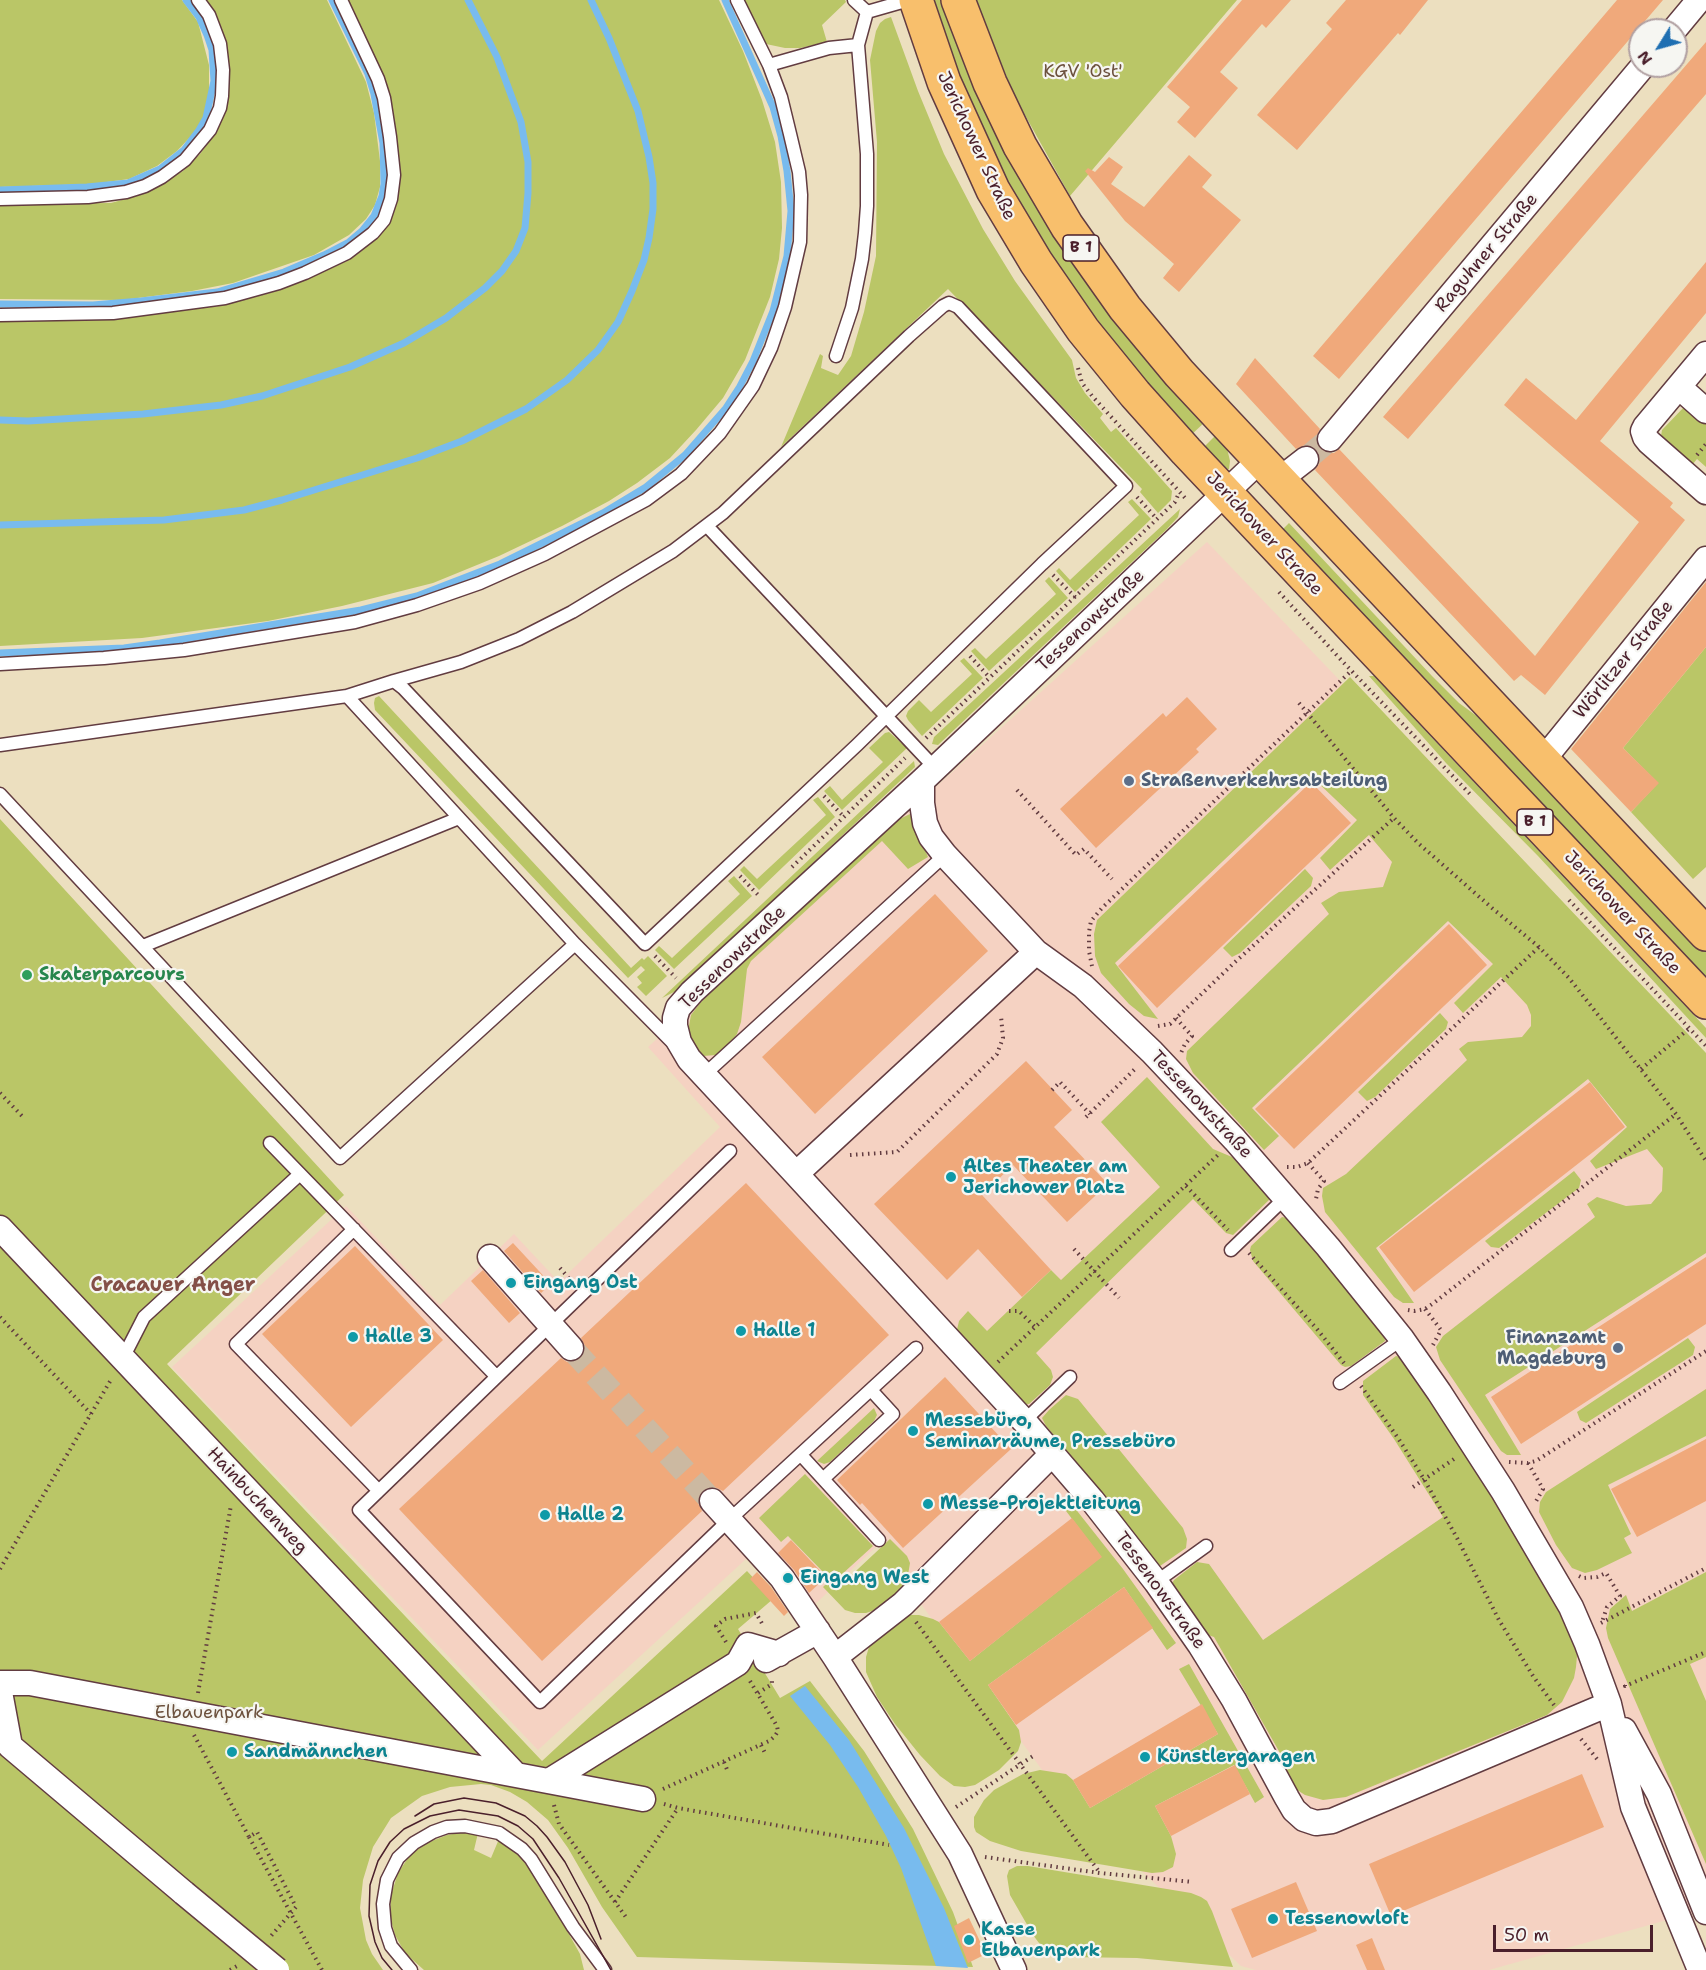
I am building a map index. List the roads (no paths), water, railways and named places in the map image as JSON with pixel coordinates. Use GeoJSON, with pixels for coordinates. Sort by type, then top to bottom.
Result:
{"type":"FeatureCollection","features":[{"type":"Feature","properties":{"kind":"main road","name":"Jerichower Straße"},"geometry":{"type":"LineString","coordinates":[[915,0],[960,122],[993,190],[1025,245],[1067,308],[1118,373],[1696,1018]]}},
{"type":"Feature","properties":{"kind":"main road","name":"B 1"},"geometry":{"type":"LineString","coordinates":[[958,0],[977,52],[1010,125],[1051,200],[1097,271],[1138,325],[1179,373],[1706,934]]}},
{"type":"Feature","properties":{"kind":"street"},"geometry":{"type":"LineString","coordinates":[[1684,18],[1699,0]]}},
{"type":"Feature","properties":{"kind":"street","name":"Raguhner Straße"},"geometry":{"type":"LineString","coordinates":[[1330,439],[1634,78]]}},
{"type":"Feature","properties":{"kind":"street"},"geometry":{"type":"LineString","coordinates":[[1706,354],[1645,427],[1643,433],[1649,442],[1706,492]]}},
{"type":"Feature","properties":{"kind":"street"},"geometry":{"type":"LineString","coordinates":[[1678,387],[1706,411]]}},
{"type":"Feature","properties":{"kind":"street"},"geometry":{"type":"LineString","coordinates":[[1270,470],[1306,459]]}},
{"type":"Feature","properties":{"kind":"street","name":"Tessenowstraße"},"geometry":{"type":"LineString","coordinates":[[1270,470],[1226,493],[928,775],[682,1003],[676,1014],[675,1026],[679,1042],[696,1067],[1024,1421],[1092,1500],[1156,1582],[1217,1672],[1287,1798],[1299,1815],[1312,1822],[1332,1821],[1609,1704]]}},
{"type":"Feature","properties":{"kind":"street","name":"Wörlitzer Straße"},"geometry":{"type":"LineString","coordinates":[[1543,760],[1706,559]]}},
{"type":"Feature","properties":{"kind":"street","name":"Tessenowstraße"},"geometry":{"type":"LineString","coordinates":[[928,775],[922,803],[925,823],[931,837],[945,855],[1036,952],[1083,986],[1152,1052],[1235,1140],[1286,1197],[1402,1339],[1474,1446],[1571,1606],[1609,1704],[1633,1807],[1700,1970]]}},
{"type":"Feature","properties":{"kind":"street"},"geometry":{"type":"LineString","coordinates":[[796,1174],[1036,952]]}},
{"type":"Feature","properties":{"kind":"street","name":"Hainbuchenweg"},"geometry":{"type":"LineString","coordinates":[[0,1228],[515,1774]]}},
{"type":"Feature","properties":{"kind":"street"},"geometry":{"type":"LineString","coordinates":[[490,1257],[571,1348]]}},
{"type":"Feature","properties":{"kind":"street"},"geometry":{"type":"LineString","coordinates":[[835,1657],[903,1604],[1052,1454]]}},
{"type":"Feature","properties":{"kind":"street"},"geometry":{"type":"LineString","coordinates":[[712,1501],[782,1578],[835,1657],[960,1854],[1014,1970]]}},
{"type":"Feature","properties":{"kind":"street"},"geometry":{"type":"LineString","coordinates":[[549,1781],[738,1663],[759,1664],[818,1631]]}},
{"type":"Feature","properties":{"kind":"street"},"geometry":{"type":"LineString","coordinates":[[0,1683],[30,1683],[653,1801]]}},
{"type":"Feature","properties":{"kind":"street"},"geometry":{"type":"LineString","coordinates":[[0,1692],[10,1746],[278,1970]]}},
{"type":"Feature","properties":{"kind":"street","name":"Tessenowstraße"},"geometry":{"type":"LineString","coordinates":[[1609,1704],[1659,1794],[1706,1912]]}},
{"type":"Feature","properties":{"kind":"lane"},"geometry":{"type":"LineString","coordinates":[[0,200],[88,197],[126,192],[162,177],[185,160],[210,130],[220,108],[222,96],[220,44],[209,15],[198,0]]}},
{"type":"Feature","properties":{"kind":"lane"},"geometry":{"type":"LineString","coordinates":[[0,315],[113,313],[225,298],[279,283],[332,261],[373,233],[384,220],[391,199],[394,175],[390,137],[384,98],[378,79],[341,0]]}},
{"type":"Feature","properties":{"kind":"lane"},"geometry":{"type":"LineString","coordinates":[[0,664],[104,658],[183,650],[355,622],[407,608],[480,583],[545,555],[612,520],[664,487],[695,460],[720,433],[753,386],[771,348],[796,264],[801,219],[799,172],[781,97],[769,65],[737,0]]}},
{"type":"Feature","properties":{"kind":"lane"},"geometry":{"type":"LineString","coordinates":[[854,0],[867,12]]}},
{"type":"Feature","properties":{"kind":"lane"},"geometry":{"type":"LineString","coordinates":[[867,12],[909,0]]}},
{"type":"Feature","properties":{"kind":"lane"},"geometry":{"type":"LineString","coordinates":[[836,356],[852,308],[862,259],[866,215],[867,154],[858,45],[867,12]]}},
{"type":"Feature","properties":{"kind":"lane"},"geometry":{"type":"LineString","coordinates":[[769,65],[829,48],[858,45]]}},
{"type":"Feature","properties":{"kind":"lane"},"geometry":{"type":"LineString","coordinates":[[0,745],[347,696],[394,681],[461,662],[519,639],[572,612],[673,551],[707,526],[909,336],[943,306],[950,303],[958,307],[1126,486],[1042,564],[815,785],[645,944],[394,681]]}},
{"type":"Feature","properties":{"kind":"lane"},"geometry":{"type":"LineString","coordinates":[[707,526],[885,717],[928,775]]}},
{"type":"Feature","properties":{"kind":"lane"},"geometry":{"type":"LineString","coordinates":[[347,696],[575,944],[696,1067],[945,855]]}},
{"type":"Feature","properties":{"kind":"lane"},"geometry":{"type":"LineString","coordinates":[[0,794],[340,1158],[575,944]]}},
{"type":"Feature","properties":{"kind":"lane"},"geometry":{"type":"LineString","coordinates":[[143,946],[459,818]]}},
{"type":"Feature","properties":{"kind":"lane"},"geometry":{"type":"LineString","coordinates":[[270,1143],[496,1376]]}},
{"type":"Feature","properties":{"kind":"lane"},"geometry":{"type":"LineString","coordinates":[[730,1151],[359,1510],[540,1702],[729,1520],[916,1348]]}},
{"type":"Feature","properties":{"kind":"lane"},"geometry":{"type":"LineString","coordinates":[[123,1358],[144,1317],[300,1174]]}},
{"type":"Feature","properties":{"kind":"lane"},"geometry":{"type":"LineString","coordinates":[[1235,1246],[1286,1197]]}},
{"type":"Feature","properties":{"kind":"lane"},"geometry":{"type":"LineString","coordinates":[[354,1229],[236,1344],[378,1490]]}},
{"type":"Feature","properties":{"kind":"lane"},"geometry":{"type":"LineString","coordinates":[[1340,1383],[1402,1339]]}},
{"type":"Feature","properties":{"kind":"lane"},"geometry":{"type":"LineString","coordinates":[[1024,1421],[1070,1377]]}},
{"type":"Feature","properties":{"kind":"lane"},"geometry":{"type":"LineString","coordinates":[[823,1479],[893,1414],[871,1390]]}},
{"type":"Feature","properties":{"kind":"lane"},"geometry":{"type":"LineString","coordinates":[[801,1455],[879,1540]]}},
{"type":"Feature","properties":{"kind":"lane"},"geometry":{"type":"LineString","coordinates":[[1156,1582],[1206,1546]]}},
{"type":"Feature","properties":{"kind":"lane"},"geometry":{"type":"LineString","coordinates":[[411,1970],[405,1966],[391,1946],[385,1928],[383,1905],[387,1880],[399,1858],[414,1843],[440,1830],[465,1826],[499,1833],[531,1858],[573,1927],[605,1970]]}},
{"type":"Feature","properties":{"kind":"water"},"geometry":{"type":"Polygon","coordinates":[[[805,1686],[849,1740],[904,1828],[944,1908],[968,1968],[936,1966],[901,1868],[886,1836],[858,1787],[830,1745],[790,1696],[805,1686]]]}},
{"type":"Feature","properties":{"kind":"waterway"},"geometry":{"type":"LineString","coordinates":[[0,190],[128,183],[160,169],[184,150],[206,118],[214,81],[212,50],[207,35],[199,17],[186,0]]}},
{"type":"Feature","properties":{"kind":"waterway"},"geometry":{"type":"LineString","coordinates":[[0,304],[93,305],[217,292],[284,272],[349,242],[362,231],[374,216],[382,196],[383,143],[368,74],[332,0]]}},
{"type":"Feature","properties":{"kind":"waterway"},"geometry":{"type":"LineString","coordinates":[[0,420],[28,421],[143,414],[221,405],[262,396],[350,367],[404,343],[446,318],[485,288],[502,271],[516,251],[525,228],[528,162],[521,122],[497,57],[468,0]]}},
{"type":"Feature","properties":{"kind":"waterway"},"geometry":{"type":"LineString","coordinates":[[0,525],[164,520],[244,510],[417,458],[462,441],[526,409],[567,380],[598,350],[618,322],[644,260],[653,209],[653,183],[638,111],[591,0]]}},
{"type":"Feature","properties":{"kind":"waterway"},"geometry":{"type":"LineString","coordinates":[[0,653],[124,648],[361,610],[417,596],[500,564],[603,513],[646,487],[685,455],[726,408],[753,361],[773,311],[787,256],[791,211],[781,136],[773,107],[725,0]]}},
{"type":"Feature","properties":{"kind":"tunnel"},"geometry":{"type":"LineString","coordinates":[[1306,459],[1330,439]]}},
{"type":"Feature","properties":{"kind":"tunnel"},"geometry":{"type":"LineString","coordinates":[[571,1348],[712,1501]]}},
{"type":"Feature","properties":{"kind":"tram line"},"geometry":{"type":"LineString","coordinates":[[415,1816],[434,1804],[464,1798],[496,1803],[525,1816],[547,1837],[565,1862],[588,1905],[601,1939]]}},
{"type":"Feature","properties":{"kind":"tram line"},"geometry":{"type":"LineString","coordinates":[[392,1970],[382,1958],[375,1942],[369,1916],[370,1885],[378,1861],[390,1842],[404,1829],[430,1816],[459,1810],[498,1816],[518,1826],[533,1839],[559,1878],[611,1970]]}},
{"type":"Feature","properties":{"kind":"place","name":"Straßenverkehrsabteilung"},"geometry":{"type":"Point","coordinates":[1129,781]}},
{"type":"Feature","properties":{"kind":"place","name":"Skaterparcours"},"geometry":{"type":"Point","coordinates":[27,975]}},
{"type":"Feature","properties":{"kind":"place","name":"Altes Theater am Jerichower Platz"},"geometry":{"type":"Point","coordinates":[951,1177]}},
{"type":"Feature","properties":{"kind":"place","name":"Eingang Ost"},"geometry":{"type":"Point","coordinates":[511,1283]}},
{"type":"Feature","properties":{"kind":"place","name":"Halle 1"},"geometry":{"type":"Point","coordinates":[741,1331]}},
{"type":"Feature","properties":{"kind":"place","name":"Halle 3"},"geometry":{"type":"Point","coordinates":[353,1337]}},
{"type":"Feature","properties":{"kind":"place","name":"Finanzamt Magdeburg"},"geometry":{"type":"Point","coordinates":[1618,1348]}},
{"type":"Feature","properties":{"kind":"place","name":"Messebüro, Seminarräume, Pressebüro"},"geometry":{"type":"Point","coordinates":[913,1431]}},
{"type":"Feature","properties":{"kind":"place","name":"Messe-Projektleitung"},"geometry":{"type":"Point","coordinates":[928,1504]}},
{"type":"Feature","properties":{"kind":"place","name":"Halle 2"},"geometry":{"type":"Point","coordinates":[545,1515]}},
{"type":"Feature","properties":{"kind":"place","name":"Eingang West"},"geometry":{"type":"Point","coordinates":[788,1578]}},
{"type":"Feature","properties":{"kind":"place","name":"Sandmännchen"},"geometry":{"type":"Point","coordinates":[232,1752]}},
{"type":"Feature","properties":{"kind":"place","name":"Künstlergaragen"},"geometry":{"type":"Point","coordinates":[1145,1757]}},
{"type":"Feature","properties":{"kind":"place","name":"Tessenowloft"},"geometry":{"type":"Point","coordinates":[1273,1919]}},
{"type":"Feature","properties":{"kind":"place","name":"Kasse Elbauenpark"},"geometry":{"type":"Point","coordinates":[969,1940]}},
{"type":"Feature","properties":{"kind":"district","name":"Cracauer Anger"},"geometry":{"type":"Point","coordinates":[173,1286]}},
{"type":"Feature","properties":{"kind":"park label","name":"KGV 'Ost'"},"geometry":{"type":"Point","coordinates":[1083,72]}},
{"type":"Feature","properties":{"kind":"park label","name":"Elbauenpark"},"geometry":{"type":"Point","coordinates":[209,1713]}}]}
